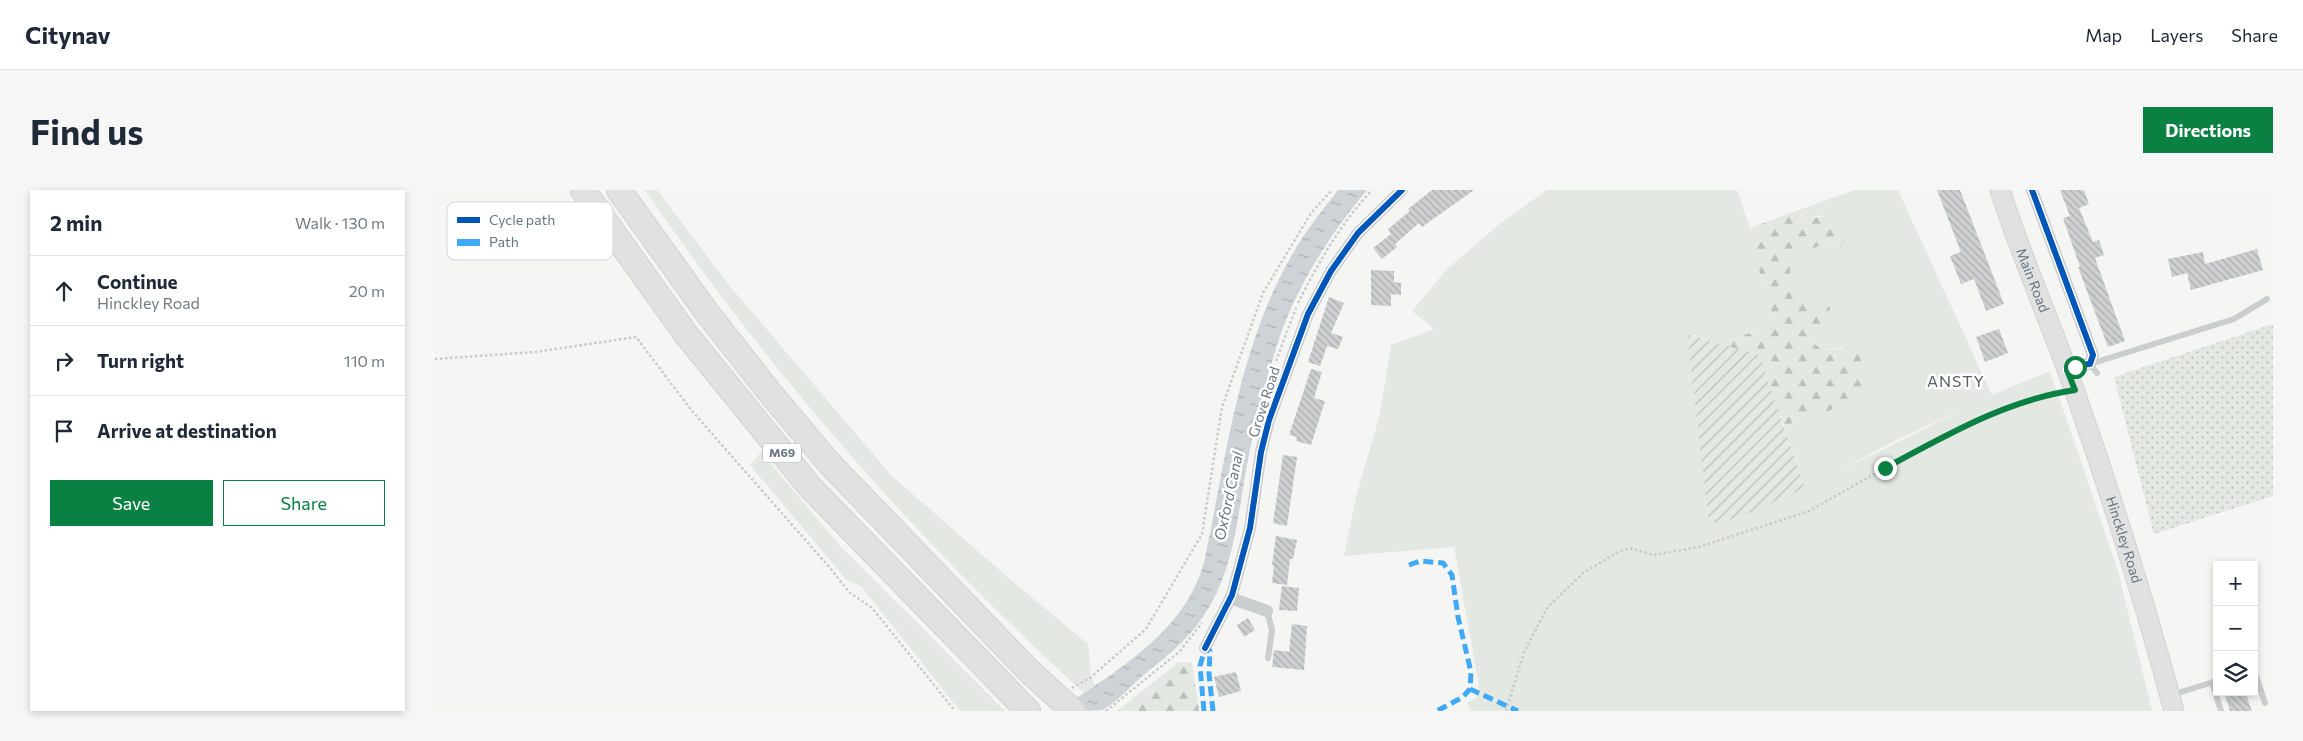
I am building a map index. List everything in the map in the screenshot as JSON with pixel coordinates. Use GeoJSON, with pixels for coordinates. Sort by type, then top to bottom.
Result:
{"type":"FeatureCollection","features":[{"type":"Feature","properties":{"kind":"highway","name":"M69"},"geometry":{"type":"LineString","coordinates":[[583,190],[592,202]]}},
{"type":"Feature","properties":{"kind":"highway","name":"M69"},"geometry":{"type":"LineString","coordinates":[[619,190],[708,314],[823,456],[1029,672],[1070,700]]}},
{"type":"Feature","properties":{"kind":"highway","name":"M69"},"geometry":{"type":"LineString","coordinates":[[613,232],[685,333],[810,486],[1027,711]]}},
{"type":"Feature","properties":{"kind":"main road","name":"Main Road"},"geometry":{"type":"LineString","coordinates":[[2000,190],[2067,370]]}},
{"type":"Feature","properties":{"kind":"main road","name":"Hinckley Road"},"geometry":{"type":"LineString","coordinates":[[2067,370],[2116,512],[2172,703]]}},
{"type":"Feature","properties":{"kind":"street","name":"Grove Road"},"geometry":{"type":"LineString","coordinates":[[1205,648],[1230,598],[1250,528],[1261,452],[1269,420],[1308,314],[1331,271],[1358,233],[1402,190]]}},
{"type":"Feature","properties":{"kind":"street"},"geometry":{"type":"LineString","coordinates":[[2032,190],[2093,354],[2093,369],[2079,365],[2067,370]]}},
{"type":"Feature","properties":{"kind":"street"},"geometry":{"type":"LineString","coordinates":[[1230,598],[1267,611]]}},
{"type":"Feature","properties":{"kind":"lane"},"geometry":{"type":"LineString","coordinates":[[2093,369],[2234,319],[2267,299]]}},
{"type":"Feature","properties":{"kind":"lane"},"geometry":{"type":"LineString","coordinates":[[1267,611],[1272,630],[1267,658]]}},
{"type":"Feature","properties":{"kind":"lane"},"geometry":{"type":"LineString","coordinates":[[2172,703],[2213,682]]}},
{"type":"Feature","properties":{"kind":"lane"},"geometry":{"type":"LineString","coordinates":[[2258,682],[2265,703]]}},
{"type":"Feature","properties":{"kind":"lane"},"geometry":{"type":"LineString","coordinates":[[2218,696],[2221,711]]}},
{"type":"Feature","properties":{"kind":"path"},"geometry":{"type":"LineString","coordinates":[[1070,700],[1091,677],[1146,629],[1202,534],[1222,407],[1263,293],[1311,213],[1332,190]]}},
{"type":"Feature","properties":{"kind":"path"},"geometry":{"type":"LineString","coordinates":[[435,359],[535,352],[635,337],[692,411],[849,592],[872,608],[955,711]]}},
{"type":"Feature","properties":{"kind":"path"},"geometry":{"type":"LineString","coordinates":[[1506,711],[1524,652],[1547,608],[1583,573],[1618,552],[1630,548],[1654,554],[1699,547],[1809,512],[1885,468],[2001,410],[2056,393],[2075,390]]}},
{"type":"Feature","properties":{"kind":"green space"},"geometry":{"type":"Polygon","coordinates":[[[645,190],[657,190],[729,285],[891,475],[1012,581],[1088,644],[1091,677],[1095,685],[1084,693],[1023,636],[906,516],[796,390],[693,258],[645,190]]]}},
{"type":"Feature","properties":{"kind":"green space"},"geometry":{"type":"Polygon","coordinates":[[[1547,190],[1737,190],[1753,238],[1758,266],[1771,310],[1768,322],[1754,332],[1718,343],[1688,334],[1805,488],[1784,426],[1828,411],[1846,347],[1822,350],[1811,341],[1828,319],[1827,304],[1810,299],[1788,281],[1794,262],[1805,251],[1821,246],[1841,247],[1823,215],[1804,219],[1796,211],[1855,190],[1898,190],[1992,395],[2050,371],[2118,571],[2152,711],[1471,711],[1467,703],[1477,697],[1479,686],[1454,547],[1344,556],[1356,497],[1380,414],[1391,345],[1434,329],[1412,311],[1446,270],[1502,222],[1547,190]],[[1963,410],[1898,439],[1835,473],[1963,410]]]}},
{"type":"Feature","properties":{"kind":"green space"},"geometry":{"type":"Polygon","coordinates":[[[1796,211],[1804,219],[1824,217],[1834,220],[1848,234],[1841,247],[1822,246],[1806,251],[1794,262],[1788,281],[1810,299],[1827,304],[1830,308],[1828,319],[1811,341],[1822,350],[1856,348],[1869,379],[1870,394],[1784,426],[1759,356],[1718,343],[1754,332],[1768,322],[1771,310],[1758,266],[1750,228],[1796,211]]]}},
{"type":"Feature","properties":{"kind":"green space"},"geometry":{"type":"Polygon","coordinates":[[[2273,324],[2273,496],[2154,534],[2114,377],[2273,324]]]}},
{"type":"Feature","properties":{"kind":"green space"},"geometry":{"type":"Polygon","coordinates":[[[1687,334],[1759,355],[1805,488],[1741,517],[1709,524],[1687,334]]]}},
{"type":"Feature","properties":{"kind":"green space"},"geometry":{"type":"Polygon","coordinates":[[[761,452],[841,547],[1005,711],[960,711],[861,586],[847,580],[750,465],[761,452]]]}},
{"type":"Feature","properties":{"kind":"green space"},"geometry":{"type":"Polygon","coordinates":[[[1179,662],[1192,663],[1199,711],[1117,711],[1179,662]]]}},
{"type":"Feature","properties":{"kind":"water","name":"Oxford Canal"},"geometry":{"type":"Polygon","coordinates":[[[1338,190],[1367,190],[1340,224],[1316,260],[1305,279],[1279,339],[1268,374],[1255,428],[1230,554],[1225,572],[1210,605],[1194,629],[1181,643],[1108,707],[1102,710],[1057,711],[1125,665],[1146,647],[1166,628],[1183,607],[1196,584],[1205,558],[1227,444],[1245,369],[1257,333],[1271,297],[1293,252],[1338,190]]]}},
{"type":"Feature","properties":{"kind":"building"},"geometry":{"type":"Polygon","coordinates":[[[1432,190],[1474,190],[1422,227],[1419,223],[1395,244],[1397,247],[1382,259],[1373,248],[1391,234],[1388,229],[1410,211],[1408,209],[1432,190]]]}},
{"type":"Feature","properties":{"kind":"building"},"geometry":{"type":"Polygon","coordinates":[[[1937,190],[1960,190],[2004,304],[1986,311],[1974,279],[1961,284],[1950,256],[1961,252],[1937,190]]]}},
{"type":"Feature","properties":{"kind":"building"},"geometry":{"type":"Polygon","coordinates":[[[2060,190],[2084,190],[2089,204],[2079,208],[2093,242],[2099,240],[2104,255],[2095,258],[2125,341],[2108,347],[2078,267],[2080,267],[2063,218],[2070,216],[2060,190]]]}},
{"type":"Feature","properties":{"kind":"building"},"geometry":{"type":"Polygon","coordinates":[[[2257,249],[2263,270],[2191,290],[2187,273],[2172,277],[2168,259],[2203,252],[2205,264],[2257,249]]]}},
{"type":"Feature","properties":{"kind":"building"},"geometry":{"type":"Polygon","coordinates":[[[1371,270],[1394,271],[1394,282],[1401,283],[1401,295],[1391,294],[1391,306],[1371,305],[1371,270]]]}},
{"type":"Feature","properties":{"kind":"building"},"geometry":{"type":"Polygon","coordinates":[[[1329,297],[1344,303],[1331,333],[1343,337],[1338,349],[1327,346],[1320,366],[1308,362],[1329,297]]]}},
{"type":"Feature","properties":{"kind":"building"},"geometry":{"type":"Polygon","coordinates":[[[1999,329],[2008,353],[1985,362],[1976,337],[1999,329]]]}},
{"type":"Feature","properties":{"kind":"building"},"geometry":{"type":"Polygon","coordinates":[[[1311,369],[1322,372],[1314,398],[1325,401],[1311,445],[1296,441],[1297,437],[1289,435],[1311,369]]]}},
{"type":"Feature","properties":{"kind":"building"},"geometry":{"type":"Polygon","coordinates":[[[1283,455],[1297,457],[1287,526],[1273,523],[1283,455]]]}},
{"type":"Feature","properties":{"kind":"building"},"geometry":{"type":"Polygon","coordinates":[[[1276,536],[1297,540],[1293,559],[1290,559],[1287,585],[1272,583],[1274,565],[1272,565],[1276,536]]]}},
{"type":"Feature","properties":{"kind":"building"},"geometry":{"type":"Polygon","coordinates":[[[1282,586],[1299,588],[1297,611],[1279,610],[1282,586]]]}},
{"type":"Feature","properties":{"kind":"building"},"geometry":{"type":"Polygon","coordinates":[[[1248,618],[1255,630],[1244,637],[1237,625],[1248,618]]]}},
{"type":"Feature","properties":{"kind":"building"},"geometry":{"type":"Polygon","coordinates":[[[1292,624],[1307,626],[1304,670],[1272,667],[1274,650],[1289,652],[1292,624]]]}},
{"type":"Feature","properties":{"kind":"building"},"geometry":{"type":"Polygon","coordinates":[[[1236,672],[1241,691],[1219,697],[1214,677],[1236,672]]]}},
{"type":"Feature","properties":{"kind":"building"},"geometry":{"type":"Polygon","coordinates":[[[2225,696],[2246,696],[2252,711],[2230,711],[2225,696]]]}},
{"type":"Feature","properties":{"kind":"marked path"},"geometry":{"type":"LineString","coordinates":[[1409,565],[1420,561],[1443,563],[1452,575],[1458,617],[1471,672],[1470,689],[1463,697],[1437,711]]}},
{"type":"Feature","properties":{"kind":"marked path"},"geometry":{"type":"LineString","coordinates":[[1204,711],[1200,666],[1205,648],[1210,651],[1209,674],[1213,711]]}},
{"type":"Feature","properties":{"kind":"marked path"},"geometry":{"type":"LineString","coordinates":[[1470,689],[1518,711]]}},
{"type":"Feature","properties":{"kind":"cycle path"},"geometry":{"type":"LineString","coordinates":[[1205,648],[1232,595],[1250,528],[1261,452],[1269,420],[1308,314],[1331,271],[1358,233],[1402,190]]}},
{"type":"Feature","properties":{"kind":"cycle path"},"geometry":{"type":"LineString","coordinates":[[2032,190],[2093,355],[2090,364],[2079,365],[2067,370]]}},
{"type":"Feature","properties":{"kind":"district","name":"ANSTY"},"geometry":{"type":"Point","coordinates":[1956,381]}},
{"type":"Feature","properties":{"kind":"route"},"geometry":{"type":"LineString","coordinates":[[1885,468],[2001,410],[2056,393],[2075,390],[2067,370],[2075,367]]}}]}
